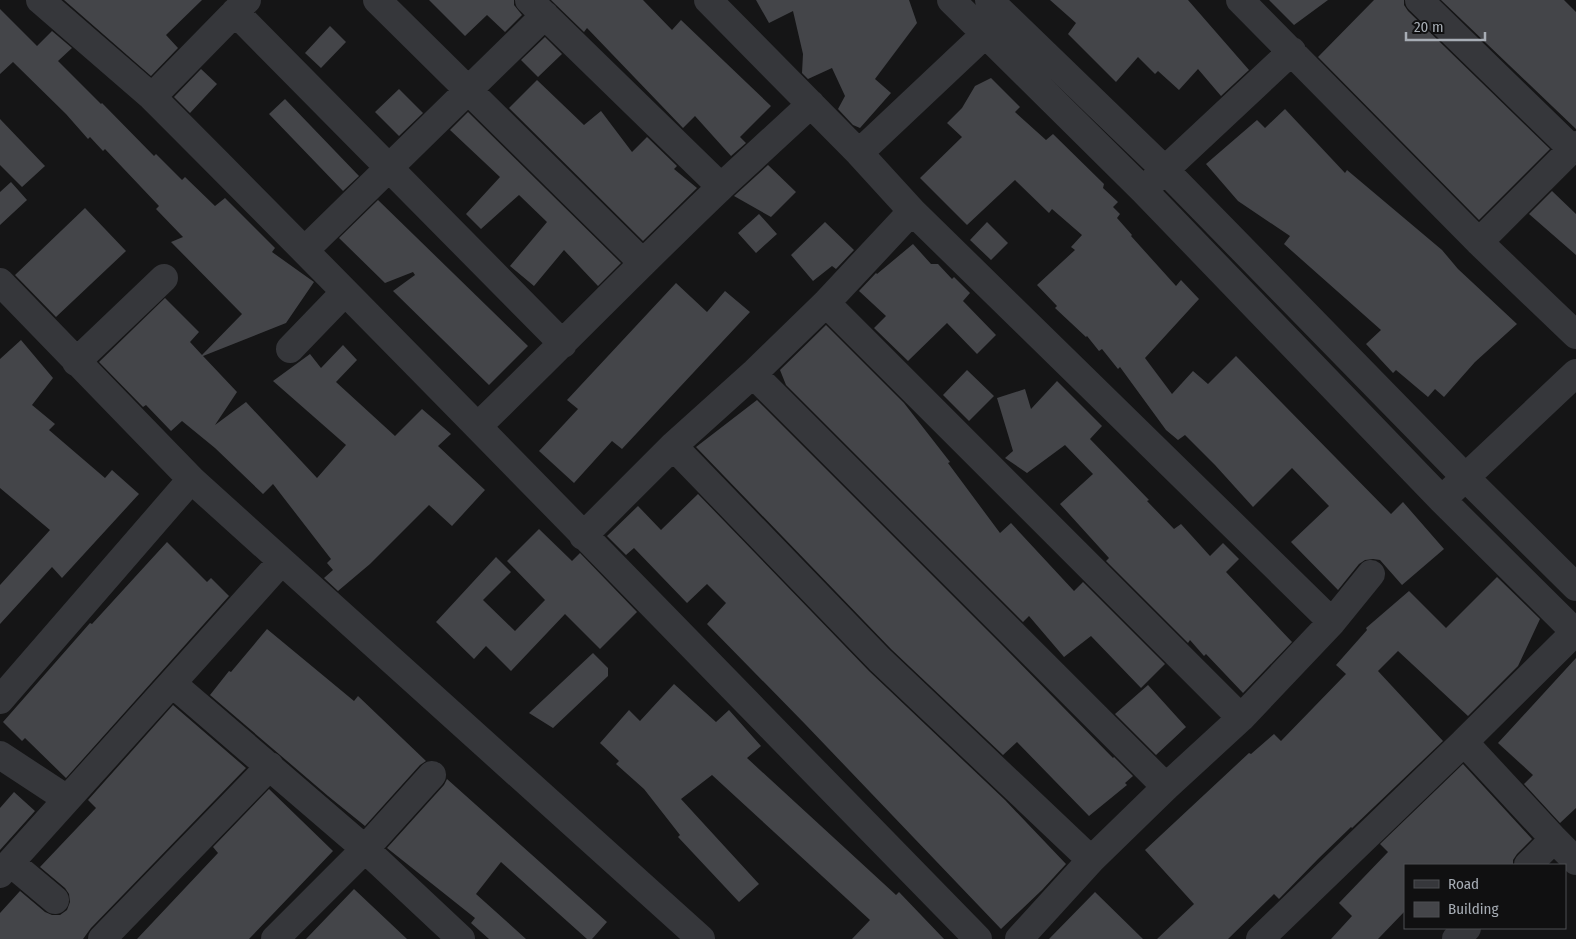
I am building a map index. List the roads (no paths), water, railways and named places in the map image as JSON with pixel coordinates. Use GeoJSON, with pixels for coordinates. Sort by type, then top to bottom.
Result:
{"type":"FeatureCollection","features":[{"type":"Feature","properties":{"kind":"street"},"geometry":{"type":"LineString","coordinates":[[40,0],[152,97],[305,250],[978,939]]}},
{"type":"Feature","properties":{"kind":"street"},"geometry":{"type":"LineString","coordinates":[[377,0],[642,262]]}},
{"type":"Feature","properties":{"kind":"street"},"geometry":{"type":"LineString","coordinates":[[708,0],[859,153],[912,211],[1332,622]]}},
{"type":"Feature","properties":{"kind":"street"},"geometry":{"type":"LineString","coordinates":[[951,0],[993,17],[1165,170],[1465,477],[1576,587]]}},
{"type":"Feature","properties":{"kind":"street"},"geometry":{"type":"LineString","coordinates":[[1240,0],[1479,242],[1576,335]]}},
{"type":"Feature","properties":{"kind":"street"},"geometry":{"type":"LineString","coordinates":[[1419,0],[1574,147],[1479,242]]}},
{"type":"Feature","properties":{"kind":"street"},"geometry":{"type":"LineString","coordinates":[[152,97],[241,6],[389,167],[563,344]]}},
{"type":"Feature","properties":{"kind":"street"},"geometry":{"type":"LineString","coordinates":[[305,250],[468,90],[537,8],[721,187]]}},
{"type":"Feature","properties":{"kind":"street"},"geometry":{"type":"LineString","coordinates":[[859,153],[993,17]]}},
{"type":"Feature","properties":{"kind":"street"},"geometry":{"type":"LineString","coordinates":[[993,17],[1143,190],[1442,500],[1576,632],[1260,939]]}},
{"type":"Feature","properties":{"kind":"street"},"geometry":{"type":"LineString","coordinates":[[1143,190],[1292,51]]}},
{"type":"Feature","properties":{"kind":"street"},"geometry":{"type":"LineString","coordinates":[[478,426],[563,344],[642,262],[811,104]]}},
{"type":"Feature","properties":{"kind":"street"},"geometry":{"type":"LineString","coordinates":[[583,536],[673,446],[753,374],[826,303],[912,211]]}},
{"type":"Feature","properties":{"kind":"street"},"geometry":{"type":"LineString","coordinates":[[76,362],[164,278]]}},
{"type":"Feature","properties":{"kind":"street"},"geometry":{"type":"LineString","coordinates":[[0,282],[192,481],[700,939]]}},
{"type":"Feature","properties":{"kind":"street"},"geometry":{"type":"LineString","coordinates":[[290,349],[345,292]]}},
{"type":"Feature","properties":{"kind":"street"},"geometry":{"type":"LineString","coordinates":[[826,303],[1240,718]]}},
{"type":"Feature","properties":{"kind":"street"},"geometry":{"type":"LineString","coordinates":[[753,374],[1166,787]]}},
{"type":"Feature","properties":{"kind":"street"},"geometry":{"type":"LineString","coordinates":[[1442,500],[1576,374]]}},
{"type":"Feature","properties":{"kind":"street"},"geometry":{"type":"LineString","coordinates":[[673,446],[880,660],[1091,860]]}},
{"type":"Feature","properties":{"kind":"street"},"geometry":{"type":"LineString","coordinates":[[0,700],[182,490],[192,481]]}},
{"type":"Feature","properties":{"kind":"street"},"geometry":{"type":"LineString","coordinates":[[55,900],[5,868],[173,684],[281,562]]}},
{"type":"Feature","properties":{"kind":"street"},"geometry":{"type":"LineString","coordinates":[[1019,939],[1091,860],[1240,718],[1332,622],[1371,574]]}},
{"type":"Feature","properties":{"kind":"street"},"geometry":{"type":"LineString","coordinates":[[173,684],[365,850],[458,938]]}},
{"type":"Feature","properties":{"kind":"street"},"geometry":{"type":"LineString","coordinates":[[1464,742],[1576,861]]}},
{"type":"Feature","properties":{"kind":"street"},"geometry":{"type":"LineString","coordinates":[[0,755],[67,800]]}},
{"type":"Feature","properties":{"kind":"street"},"geometry":{"type":"LineString","coordinates":[[102,939],[270,766]]}},
{"type":"Feature","properties":{"kind":"street"},"geometry":{"type":"LineString","coordinates":[[275,939],[365,850],[432,776]]}},
{"type":"Feature","properties":{"kind":"street"},"geometry":{"type":"LineString","coordinates":[[1529,864],[1554,839]]}},
{"type":"Feature","properties":{"kind":"street"},"geometry":{"type":"LineString","coordinates":[[1456,939],[1466,929]]}}]}
